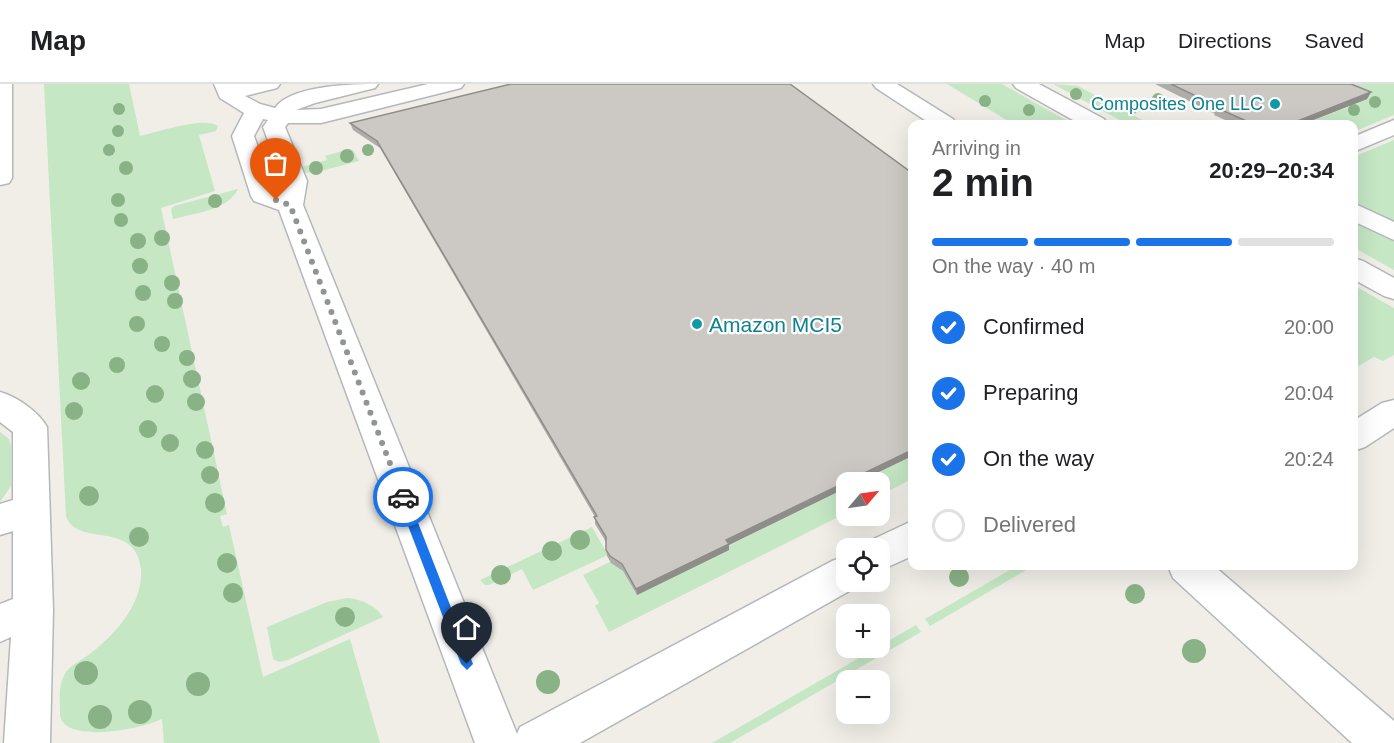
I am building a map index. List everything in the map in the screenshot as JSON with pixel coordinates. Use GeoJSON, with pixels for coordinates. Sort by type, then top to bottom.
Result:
{"type":"FeatureCollection","features":[{"type":"Feature","properties":{"kind":"street"},"geometry":{"type":"LineString","coordinates":[[0,178],[2,84]]}},
{"type":"Feature","properties":{"kind":"street"},"geometry":{"type":"LineString","coordinates":[[226,89],[270,84]]}},
{"type":"Feature","properties":{"kind":"street"},"geometry":{"type":"LineString","coordinates":[[368,84],[288,105],[274,127],[295,181],[290,205],[498,743]]}},
{"type":"Feature","properties":{"kind":"street"},"geometry":{"type":"LineString","coordinates":[[226,89],[256,111],[301,118],[321,116],[454,84]]}},
{"type":"Feature","properties":{"kind":"street"},"geometry":{"type":"LineString","coordinates":[[883,84],[939,120]]}},
{"type":"Feature","properties":{"kind":"street"},"geometry":{"type":"LineString","coordinates":[[1023,84],[1089,120]]}},
{"type":"Feature","properties":{"kind":"street"},"geometry":{"type":"LineString","coordinates":[[256,111],[243,136],[256,180],[263,196],[290,205]]}},
{"type":"Feature","properties":{"kind":"street"},"geometry":{"type":"LineString","coordinates":[[1358,143],[1394,127]]}},
{"type":"Feature","properties":{"kind":"street"},"geometry":{"type":"LineString","coordinates":[[1358,214],[1394,232]]}},
{"type":"Feature","properties":{"kind":"street"},"geometry":{"type":"LineString","coordinates":[[1358,270],[1394,290]]}},
{"type":"Feature","properties":{"kind":"street"},"geometry":{"type":"LineString","coordinates":[[0,404],[30,427],[15,515],[16,616],[27,743]]}},
{"type":"Feature","properties":{"kind":"street"},"geometry":{"type":"LineString","coordinates":[[1358,435],[1394,412]]}},
{"type":"Feature","properties":{"kind":"street"},"geometry":{"type":"LineString","coordinates":[[890,549],[908,539]]}},
{"type":"Feature","properties":{"kind":"street"},"geometry":{"type":"LineString","coordinates":[[1190,570],[1385,743]]}},
{"type":"Feature","properties":{"kind":"street"},"geometry":{"type":"LineString","coordinates":[[536,743],[836,578]]}},
{"type":"Feature","properties":{"kind":"green space"},"geometry":{"type":"Polygon","coordinates":[[[44,84],[129,84],[140,136],[192,124],[211,123],[218,126],[216,131],[199,135],[215,191],[161,208],[227,514],[220,516],[223,527],[229,525],[263,677],[350,639],[380,743],[164,743],[162,719],[134,728],[100,732],[85,732],[63,722],[60,713],[60,697],[63,677],[70,667],[107,639],[125,618],[137,595],[141,582],[141,569],[137,554],[129,544],[118,539],[81,531],[72,525],[66,516],[44,84]]]}},
{"type":"Feature","properties":{"kind":"green space"},"geometry":{"type":"Polygon","coordinates":[[[947,84],[1002,84],[1066,120],[1006,120],[947,84]]]}},
{"type":"Feature","properties":{"kind":"green space"},"geometry":{"type":"Polygon","coordinates":[[[1053,84],[1078,86],[1121,109],[1136,106],[1138,109],[1129,113],[1142,120],[1120,120],[1053,84]]]}},
{"type":"Feature","properties":{"kind":"green space"},"geometry":{"type":"Polygon","coordinates":[[[1337,84],[1394,84],[1394,115],[1358,130],[1358,120],[1314,120],[1351,106],[1356,107],[1354,104],[1366,99],[1337,84]]]}},
{"type":"Feature","properties":{"kind":"green space"},"geometry":{"type":"Polygon","coordinates":[[[1394,140],[1394,270],[1358,250],[1358,155],[1394,140]]]}},
{"type":"Feature","properties":{"kind":"green space"},"geometry":{"type":"Polygon","coordinates":[[[349,149],[353,150],[359,161],[317,172],[303,173],[302,167],[327,160],[325,156],[349,149]]]}},
{"type":"Feature","properties":{"kind":"green space"},"geometry":{"type":"Polygon","coordinates":[[[238,189],[233,196],[218,207],[173,219],[171,209],[174,206],[238,189]]]}},
{"type":"Feature","properties":{"kind":"green space"},"geometry":{"type":"Polygon","coordinates":[[[1358,288],[1394,308],[1394,355],[1383,361],[1374,357],[1358,366],[1358,288]]]}},
{"type":"Feature","properties":{"kind":"green space"},"geometry":{"type":"Polygon","coordinates":[[[0,432],[9,439],[11,446],[11,486],[0,502],[0,432]]]}},
{"type":"Feature","properties":{"kind":"green space"},"geometry":{"type":"Polygon","coordinates":[[[908,458],[908,481],[890,490],[890,472],[879,472],[908,458]]]}},
{"type":"Feature","properties":{"kind":"green space"},"geometry":{"type":"Polygon","coordinates":[[[836,493],[836,518],[609,632],[595,606],[599,603],[583,575],[616,559],[637,595],[726,547],[836,493]]]}},
{"type":"Feature","properties":{"kind":"green space"},"geometry":{"type":"Polygon","coordinates":[[[592,527],[608,555],[533,590],[522,569],[489,585],[485,585],[480,580],[592,527]]]}},
{"type":"Feature","properties":{"kind":"green space"},"geometry":{"type":"Polygon","coordinates":[[[1010,570],[1026,570],[930,626],[925,619],[1010,570]]]}},
{"type":"Feature","properties":{"kind":"green space"},"geometry":{"type":"Polygon","coordinates":[[[347,598],[367,603],[383,617],[288,660],[279,662],[273,659],[267,627],[327,602],[347,598]]]}},
{"type":"Feature","properties":{"kind":"green space"},"geometry":{"type":"Polygon","coordinates":[[[916,625],[921,632],[890,650],[890,640],[916,625]]]}},
{"type":"Feature","properties":{"kind":"green space"},"geometry":{"type":"Polygon","coordinates":[[[859,658],[876,658],[856,670],[838,670],[859,658]]]}},
{"type":"Feature","properties":{"kind":"green space"},"geometry":{"type":"Polygon","coordinates":[[[836,671],[836,681],[730,743],[712,743],[836,671]]]}},
{"type":"Feature","properties":{"kind":"building","name":"Amazon MCI5"},"geometry":{"type":"Polygon","coordinates":[[[511,84],[790,84],[908,170],[908,452],[867,472],[836,472],[836,487],[726,540],[729,544],[636,589],[622,564],[610,556],[606,550],[606,537],[594,517],[597,516],[377,141],[350,123],[511,84]]]}},
{"type":"Feature","properties":{"kind":"building","name":"Composites One LLC"},"geometry":{"type":"Polygon","coordinates":[[[1171,84],[1351,84],[1371,92],[1300,120],[1244,120],[1217,108],[1219,107],[1171,84]]]}},
{"type":"Feature","properties":{"kind":"way so far"},"geometry":{"type":"LineString","coordinates":[[276,200],[290,205],[403,497]]}},
{"type":"Feature","properties":{"kind":"place","name":"Composites One LLC"},"geometry":{"type":"Point","coordinates":[1275,104]}},
{"type":"Feature","properties":{"kind":"place","name":"Amazon MCI5"},"geometry":{"type":"Point","coordinates":[697,324]}},
{"type":"Feature","properties":{"kind":"route"},"geometry":{"type":"LineString","coordinates":[[403,497],[467,664]]}}]}
